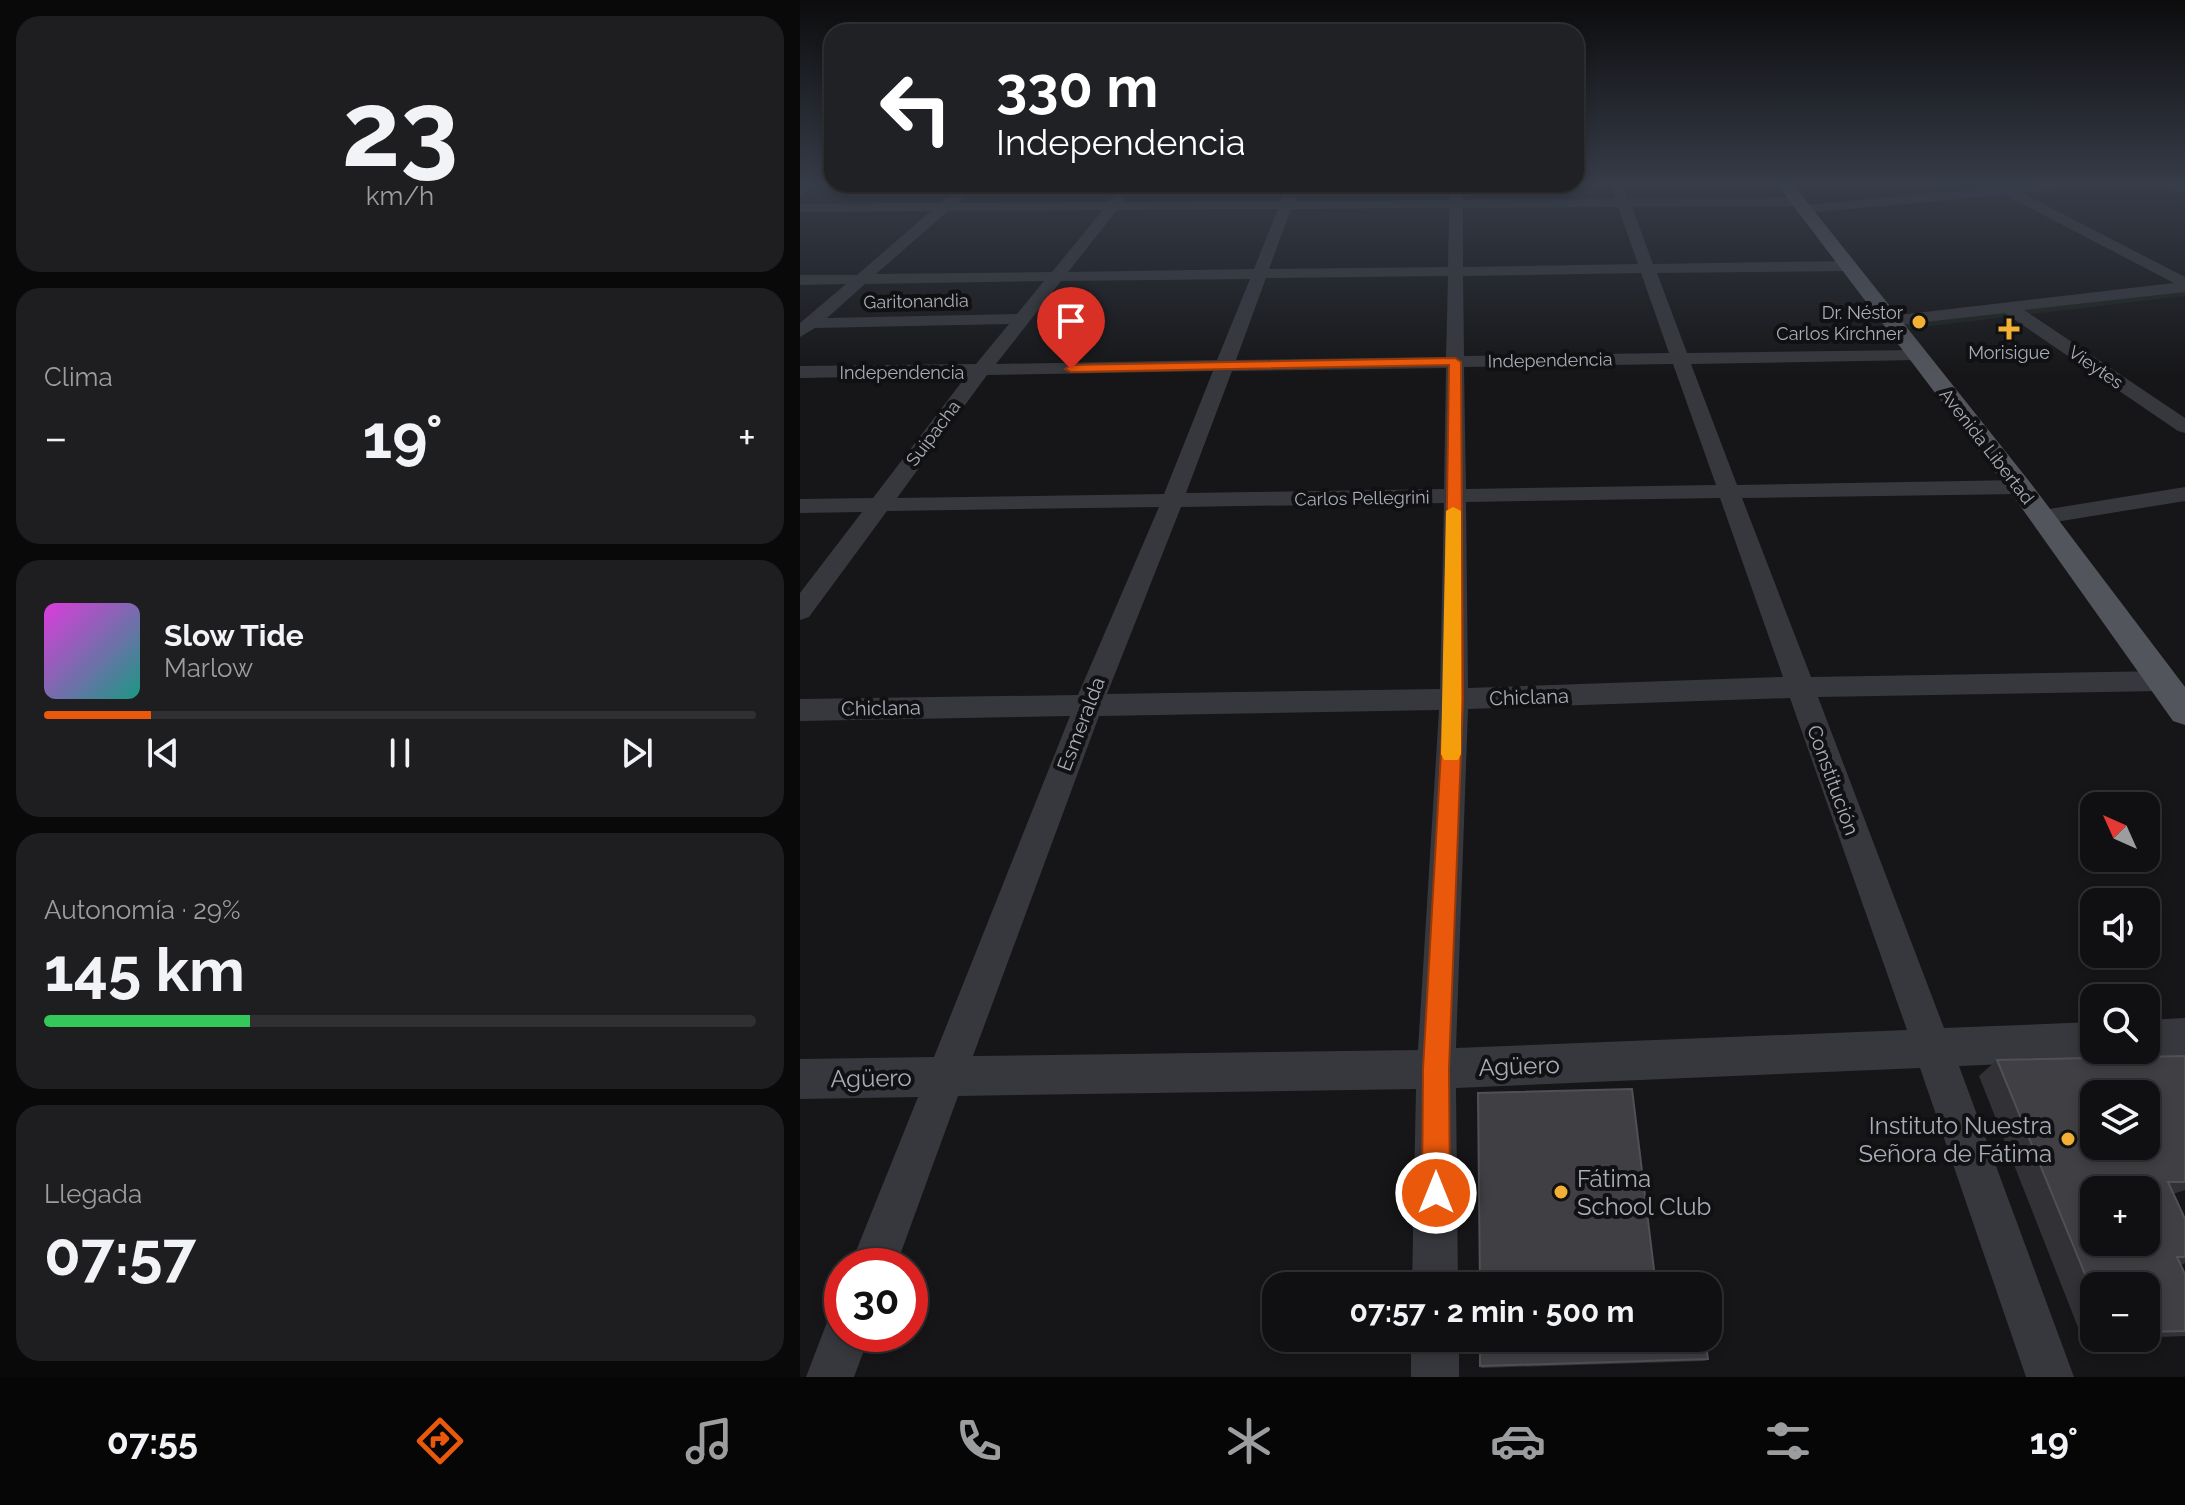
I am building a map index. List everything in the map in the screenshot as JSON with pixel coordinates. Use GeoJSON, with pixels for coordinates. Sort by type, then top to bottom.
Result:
{"type":"FeatureCollection","features":[{"type":"Feature","properties":{"kind":"main road","name":"Avenida Libertad"},"geometry":{"type":"LineString","coordinates":[[1834,247],[2043,517],[2185,712]]}},
{"type":"Feature","properties":{"kind":"street"},"geometry":{"type":"LineString","coordinates":[[805,327],[898,247]]}},
{"type":"Feature","properties":{"kind":"street","name":"Suipacha"},"geometry":{"type":"LineString","coordinates":[[800,611],[980,371],[1081,247]]}},
{"type":"Feature","properties":{"kind":"street","name":"Esmeralda"},"geometry":{"type":"LineString","coordinates":[[880,1248],[1089,703],[1172,502],[1269,247]]}},
{"type":"Feature","properties":{"kind":"street"},"geometry":{"type":"LineString","coordinates":[[1435,1272],[1436,1069],[1454,699],[1456,247]]}},
{"type":"Feature","properties":{"kind":"street","name":"Constitución"},"geometry":{"type":"LineString","coordinates":[[1639,247],[2050,1377]]}},
{"type":"Feature","properties":{"kind":"street"},"geometry":{"type":"LineString","coordinates":[[2114,247],[2185,285]]}},
{"type":"Feature","properties":{"kind":"street"},"geometry":{"type":"LineString","coordinates":[[800,280],[1848,266]]}},
{"type":"Feature","properties":{"kind":"street"},"geometry":{"type":"LineString","coordinates":[[2014,312],[2185,285]]}},
{"type":"Feature","properties":{"kind":"street"},"geometry":{"type":"LineString","coordinates":[[1894,326],[2185,296]]}},
{"type":"Feature","properties":{"kind":"street","name":"Vieytes"},"geometry":{"type":"LineString","coordinates":[[2014,312],[2185,427]]}},
{"type":"Feature","properties":{"kind":"street","name":"Garitonandia"},"geometry":{"type":"LineString","coordinates":[[805,327],[1021,319]]}},
{"type":"Feature","properties":{"kind":"street","name":"Independencia"},"geometry":{"type":"LineString","coordinates":[[800,372],[1916,355]]}},
{"type":"Feature","properties":{"kind":"street","name":"Carlos Pellegrini"},"geometry":{"type":"LineString","coordinates":[[800,506],[2020,487]]}},
{"type":"Feature","properties":{"kind":"street"},"geometry":{"type":"LineString","coordinates":[[2043,517],[2185,494]]}},
{"type":"Feature","properties":{"kind":"street","name":"Chiclana"},"geometry":{"type":"LineString","coordinates":[[800,710],[1454,699],[1799,687],[2162,681]]}},
{"type":"Feature","properties":{"kind":"street"},"geometry":{"type":"LineString","coordinates":[[2160,1038],[2185,1037]]}},
{"type":"Feature","properties":{"kind":"street","name":"Agüero"},"geometry":{"type":"LineString","coordinates":[[800,1079],[1436,1069],[2080,1042]]}},
{"type":"Feature","properties":{"kind":"street"},"geometry":{"type":"LineString","coordinates":[[830,1377],[839,1352]]}},
{"type":"Feature","properties":{"kind":"street"},"geometry":{"type":"LineString","coordinates":[[1435,1352],[1435,1377]]}},
{"type":"Feature","properties":{"kind":"shaded area"},"geometry":{"type":"Polygon","coordinates":[[[2185,287],[2185,296],[1897,330],[1890,321],[2185,287]]]}},
{"type":"Feature","properties":{"kind":"building"},"geometry":{"type":"Polygon","coordinates":[[[2185,1056],[2185,1182],[2168,1182],[2185,1219],[2185,1257],[2177,1257],[2185,1274],[2185,1331],[2160,1332],[2160,1272],[2084,1272],[1997,1060],[2080,1058],[2080,1064],[2160,1064],[2160,1057],[2185,1056]]]}},
{"type":"Feature","properties":{"kind":"building","name":"Fátima School Club"},"geometry":{"type":"Polygon","coordinates":[[[1632,1089],[1654,1272],[1480,1272],[1478,1093],[1632,1089]]]}},
{"type":"Feature","properties":{"kind":"building"},"geometry":{"type":"Polygon","coordinates":[[[1480,1352],[1707,1352],[1708,1359],[1480,1366],[1480,1352]]]}},
{"type":"Feature","properties":{"kind":"slow traffic"},"geometry":{"type":"LineString","coordinates":[[1451,754],[1454,699],[1453,511]]}},
{"type":"Feature","properties":{"kind":"place","name":"Dr. Néstor Carlos Kirchner"},"geometry":{"type":"Point","coordinates":[1919,322]}},
{"type":"Feature","properties":{"kind":"place","name":"Morisigue"},"geometry":{"type":"Point","coordinates":[2009,329]}},
{"type":"Feature","properties":{"kind":"place","name":"Instituto Nuestra Señora de Fátima"},"geometry":{"type":"Point","coordinates":[2068,1139]}},
{"type":"Feature","properties":{"kind":"place","name":"Fátima School Club"},"geometry":{"type":"Point","coordinates":[1561,1192]}},
{"type":"Feature","properties":{"kind":"route"},"geometry":{"type":"LineString","coordinates":[[1071,369],[1455,362],[1454,699],[1436,1069],[1436,1193]]}}]}
